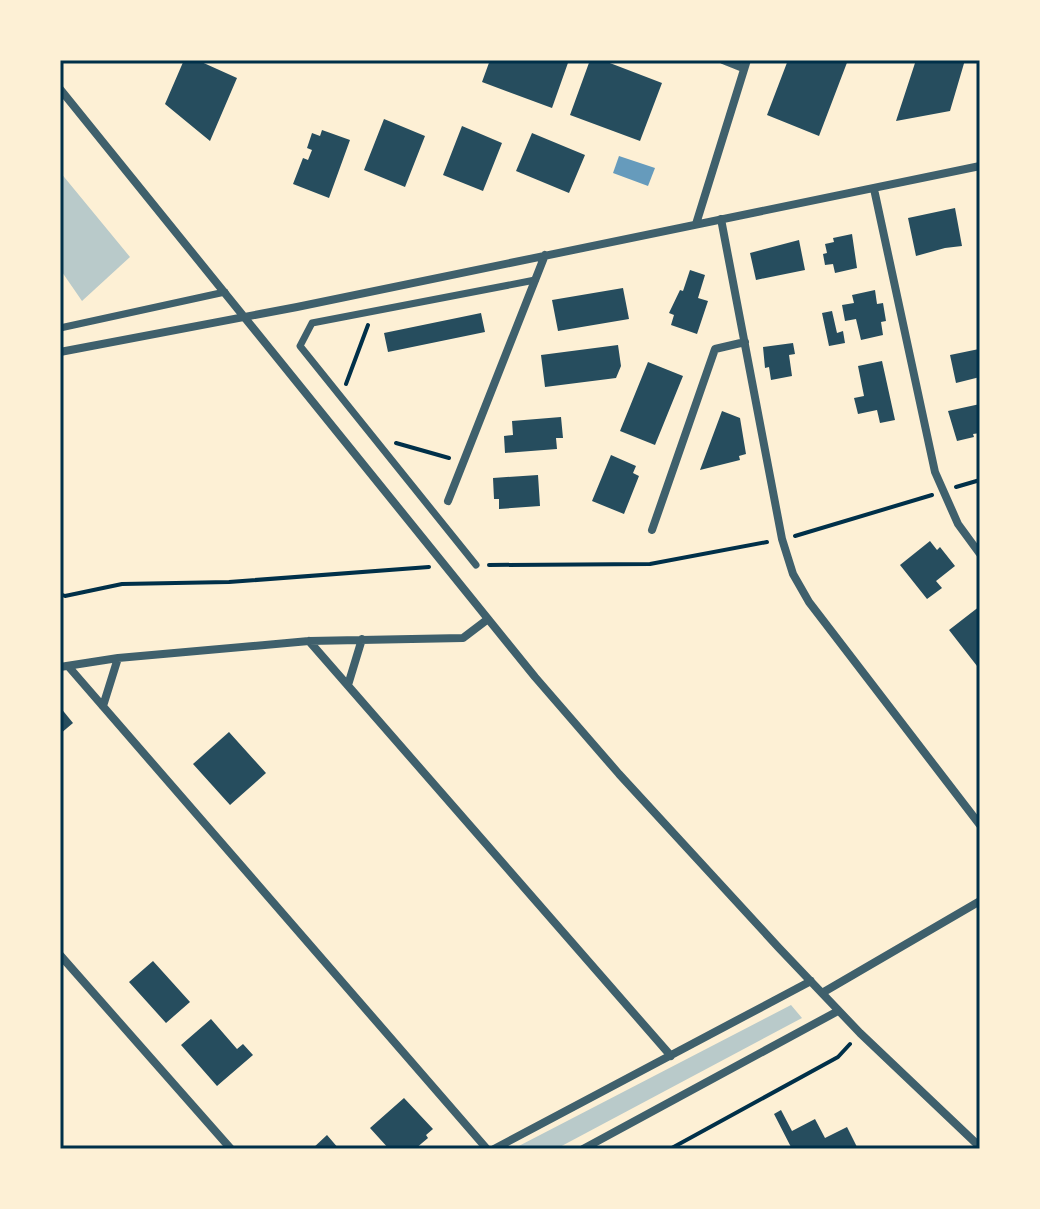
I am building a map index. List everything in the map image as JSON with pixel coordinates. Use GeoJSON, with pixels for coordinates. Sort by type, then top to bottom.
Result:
{"type":"FeatureCollection","features":[{"type":"Feature","properties":{"kind":"street"},"geometry":{"type":"LineString","coordinates":[[696,224],[745,64],[723,60]]}},
{"type":"Feature","properties":{"kind":"street"},"geometry":{"type":"LineString","coordinates":[[60,89],[488,619],[619,774],[838,1011],[980,1147]]}},
{"type":"Feature","properties":{"kind":"street"},"geometry":{"type":"LineString","coordinates":[[60,352],[980,166]]}},
{"type":"Feature","properties":{"kind":"street"},"geometry":{"type":"LineString","coordinates":[[874,189],[935,472],[958,524],[980,554]]}},
{"type":"Feature","properties":{"kind":"street"},"geometry":{"type":"LineString","coordinates":[[721,219],[782,539],[793,574],[809,602],[980,825]]}},
{"type":"Feature","properties":{"kind":"street"},"geometry":{"type":"LineString","coordinates":[[448,501],[545,255]]}},
{"type":"Feature","properties":{"kind":"street"},"geometry":{"type":"LineString","coordinates":[[476,565],[300,346],[312,323],[535,280]]}},
{"type":"Feature","properties":{"kind":"street"},"geometry":{"type":"LineString","coordinates":[[60,328],[225,292]]}},
{"type":"Feature","properties":{"kind":"street"},"geometry":{"type":"LineString","coordinates":[[652,530],[715,349],[745,342]]}},
{"type":"Feature","properties":{"kind":"street"},"geometry":{"type":"LineString","coordinates":[[64,666],[118,658],[309,641],[463,638],[488,619]]}},
{"type":"Feature","properties":{"kind":"street"},"geometry":{"type":"LineString","coordinates":[[348,685],[362,639]]}},
{"type":"Feature","properties":{"kind":"street"},"geometry":{"type":"LineString","coordinates":[[309,641],[671,1056]]}},
{"type":"Feature","properties":{"kind":"street"},"geometry":{"type":"LineString","coordinates":[[103,706],[118,658]]}},
{"type":"Feature","properties":{"kind":"street"},"geometry":{"type":"LineString","coordinates":[[64,666],[103,706],[487,1149]]}},
{"type":"Feature","properties":{"kind":"street"},"geometry":{"type":"LineString","coordinates":[[822,993],[980,901]]}},
{"type":"Feature","properties":{"kind":"street"},"geometry":{"type":"LineString","coordinates":[[60,955],[231,1149]]}},
{"type":"Feature","properties":{"kind":"street"},"geometry":{"type":"LineString","coordinates":[[494,1149],[811,981]]}},
{"type":"Feature","properties":{"kind":"street"},"geometry":{"type":"LineString","coordinates":[[583,1149],[838,1011]]}},
{"type":"Feature","properties":{"kind":"path"},"geometry":{"type":"LineString","coordinates":[[342,398],[372,311]]}},
{"type":"Feature","properties":{"kind":"path"},"geometry":{"type":"LineString","coordinates":[[372,436],[463,462]]}},
{"type":"Feature","properties":{"kind":"path"},"geometry":{"type":"LineString","coordinates":[[476,565],[650,564],[782,539],[980,480]]}},
{"type":"Feature","properties":{"kind":"path"},"geometry":{"type":"LineString","coordinates":[[60,594],[65,596],[122,584],[229,582],[445,566]]}},
{"type":"Feature","properties":{"kind":"path"},"geometry":{"type":"LineString","coordinates":[[670,1149],[838,1057],[860,1033]]}},
{"type":"Feature","properties":{"kind":"shaded area"},"geometry":{"type":"Polygon","coordinates":[[[60,172],[130,257],[82,301],[62,272],[60,274],[60,172]]]}},
{"type":"Feature","properties":{"kind":"shaded area"},"geometry":{"type":"Polygon","coordinates":[[[791,1005],[802,1018],[556,1149],[513,1149],[791,1005]]]}},
{"type":"Feature","properties":{"kind":"water"},"geometry":{"type":"Polygon","coordinates":[[[619,156],[655,168],[648,186],[613,173],[619,156]]]}},
{"type":"Feature","properties":{"kind":"building"},"geometry":{"type":"Polygon","coordinates":[[[184,60],[197,60],[237,78],[210,141],[165,104],[184,60]]]}},
{"type":"Feature","properties":{"kind":"building"},"geometry":{"type":"Polygon","coordinates":[[[490,60],[569,60],[552,108],[482,82],[490,60]]]}},
{"type":"Feature","properties":{"kind":"building"},"geometry":{"type":"Polygon","coordinates":[[[590,60],[602,60],[662,83],[640,141],[570,115],[590,60]]]}},
{"type":"Feature","properties":{"kind":"building"},"geometry":{"type":"Polygon","coordinates":[[[788,60],[848,60],[819,136],[767,115],[788,60]]]}},
{"type":"Feature","properties":{"kind":"building"},"geometry":{"type":"Polygon","coordinates":[[[916,60],[965,60],[950,111],[896,121],[916,60]]]}},
{"type":"Feature","properties":{"kind":"building"},"geometry":{"type":"Polygon","coordinates":[[[384,119],[425,136],[405,187],[364,170],[384,119]]]}},
{"type":"Feature","properties":{"kind":"building"},"geometry":{"type":"Polygon","coordinates":[[[462,126],[502,143],[483,191],[443,175],[462,126]]]}},
{"type":"Feature","properties":{"kind":"building"},"geometry":{"type":"Polygon","coordinates":[[[322,130],[350,140],[329,198],[293,184],[303,158],[308,160],[312,150],[307,148],[312,133],[320,136],[322,130]]]}},
{"type":"Feature","properties":{"kind":"building"},"geometry":{"type":"Polygon","coordinates":[[[532,133],[585,155],[569,193],[516,171],[532,133]]]}},
{"type":"Feature","properties":{"kind":"building"},"geometry":{"type":"Polygon","coordinates":[[[955,208],[962,246],[916,256],[908,218],[955,208]]]}},
{"type":"Feature","properties":{"kind":"building"},"geometry":{"type":"Polygon","coordinates":[[[852,234],[857,268],[835,273],[833,264],[825,265],[825,244],[834,242],[833,238],[852,234]]]}},
{"type":"Feature","properties":{"kind":"building"},"geometry":{"type":"Polygon","coordinates":[[[799,240],[805,270],[756,280],[750,253],[799,240]]]}},
{"type":"Feature","properties":{"kind":"building"},"geometry":{"type":"Polygon","coordinates":[[[690,270],[705,275],[698,298],[708,301],[697,334],[671,325],[674,315],[669,313],[680,290],[683,291],[690,270]]]}},
{"type":"Feature","properties":{"kind":"building"},"geometry":{"type":"Polygon","coordinates":[[[623,288],[629,319],[558,331],[552,300],[623,288]]]}},
{"type":"Feature","properties":{"kind":"building"},"geometry":{"type":"Polygon","coordinates":[[[875,290],[877,304],[883,303],[886,321],[881,322],[883,335],[861,340],[856,319],[845,321],[842,305],[854,303],[852,295],[875,290]]]}},
{"type":"Feature","properties":{"kind":"building"},"geometry":{"type":"Polygon","coordinates":[[[832,311],[837,333],[843,331],[845,343],[829,346],[822,313],[832,311]]]}},
{"type":"Feature","properties":{"kind":"building"},"geometry":{"type":"Polygon","coordinates":[[[481,313],[485,332],[388,352],[384,333],[481,313]]]}},
{"type":"Feature","properties":{"kind":"building"},"geometry":{"type":"Polygon","coordinates":[[[793,343],[795,354],[789,355],[792,376],[771,380],[769,367],[765,368],[763,347],[793,343]]]}},
{"type":"Feature","properties":{"kind":"building"},"geometry":{"type":"Polygon","coordinates":[[[618,345],[621,366],[616,378],[545,387],[541,355],[618,345]]]}},
{"type":"Feature","properties":{"kind":"building"},"geometry":{"type":"Polygon","coordinates":[[[979,349],[980,377],[956,383],[950,355],[979,349]]]}},
{"type":"Feature","properties":{"kind":"building"},"geometry":{"type":"Polygon","coordinates":[[[882,361],[895,420],[880,423],[877,410],[858,414],[854,398],[864,396],[858,366],[882,361]]]}},
{"type":"Feature","properties":{"kind":"building"},"geometry":{"type":"Polygon","coordinates":[[[648,362],[683,376],[655,445],[620,431],[648,362]]]}},
{"type":"Feature","properties":{"kind":"building"},"geometry":{"type":"Polygon","coordinates":[[[980,404],[980,433],[957,441],[948,411],[980,404]]]}},
{"type":"Feature","properties":{"kind":"building"},"geometry":{"type":"Polygon","coordinates":[[[722,411],[740,418],[746,454],[739,456],[740,460],[700,470],[722,411]]]}},
{"type":"Feature","properties":{"kind":"building"},"geometry":{"type":"Polygon","coordinates":[[[561,417],[563,438],[556,438],[557,449],[505,453],[504,436],[513,435],[512,421],[561,417]]]}},
{"type":"Feature","properties":{"kind":"building"},"geometry":{"type":"Polygon","coordinates":[[[611,455],[636,466],[633,473],[639,476],[624,514],[592,501],[611,455]]]}},
{"type":"Feature","properties":{"kind":"building"},"geometry":{"type":"Polygon","coordinates":[[[538,475],[540,506],[499,509],[499,499],[494,499],[493,478],[538,475]]]}},
{"type":"Feature","properties":{"kind":"building"},"geometry":{"type":"Polygon","coordinates":[[[930,541],[937,550],[940,547],[955,566],[936,581],[942,588],[927,599],[900,565],[930,541]]]}},
{"type":"Feature","properties":{"kind":"building"},"geometry":{"type":"Polygon","coordinates":[[[980,606],[980,663],[977,666],[949,630],[980,606]]]}},
{"type":"Feature","properties":{"kind":"building"},"geometry":{"type":"Polygon","coordinates":[[[60,707],[73,723],[60,734],[60,707]]]}},
{"type":"Feature","properties":{"kind":"building"},"geometry":{"type":"Polygon","coordinates":[[[229,732],[266,773],[230,805],[193,764],[229,732]]]}},
{"type":"Feature","properties":{"kind":"building"},"geometry":{"type":"Polygon","coordinates":[[[153,961],[190,1002],[166,1023],[129,982],[153,961]]]}},
{"type":"Feature","properties":{"kind":"building"},"geometry":{"type":"Polygon","coordinates":[[[211,1019],[237,1049],[243,1044],[253,1055],[217,1086],[181,1045],[211,1019]]]}},
{"type":"Feature","properties":{"kind":"building"},"geometry":{"type":"Polygon","coordinates":[[[404,1098],[433,1129],[415,1149],[389,1149],[370,1128],[404,1098]]]}},
{"type":"Feature","properties":{"kind":"building"},"geometry":{"type":"Polygon","coordinates":[[[781,1110],[792,1131],[815,1119],[825,1138],[847,1127],[858,1149],[792,1149],[774,1114],[781,1110]]]}},
{"type":"Feature","properties":{"kind":"building"},"geometry":{"type":"Polygon","coordinates":[[[327,1135],[339,1149],[312,1149],[327,1135]]]}}]}
